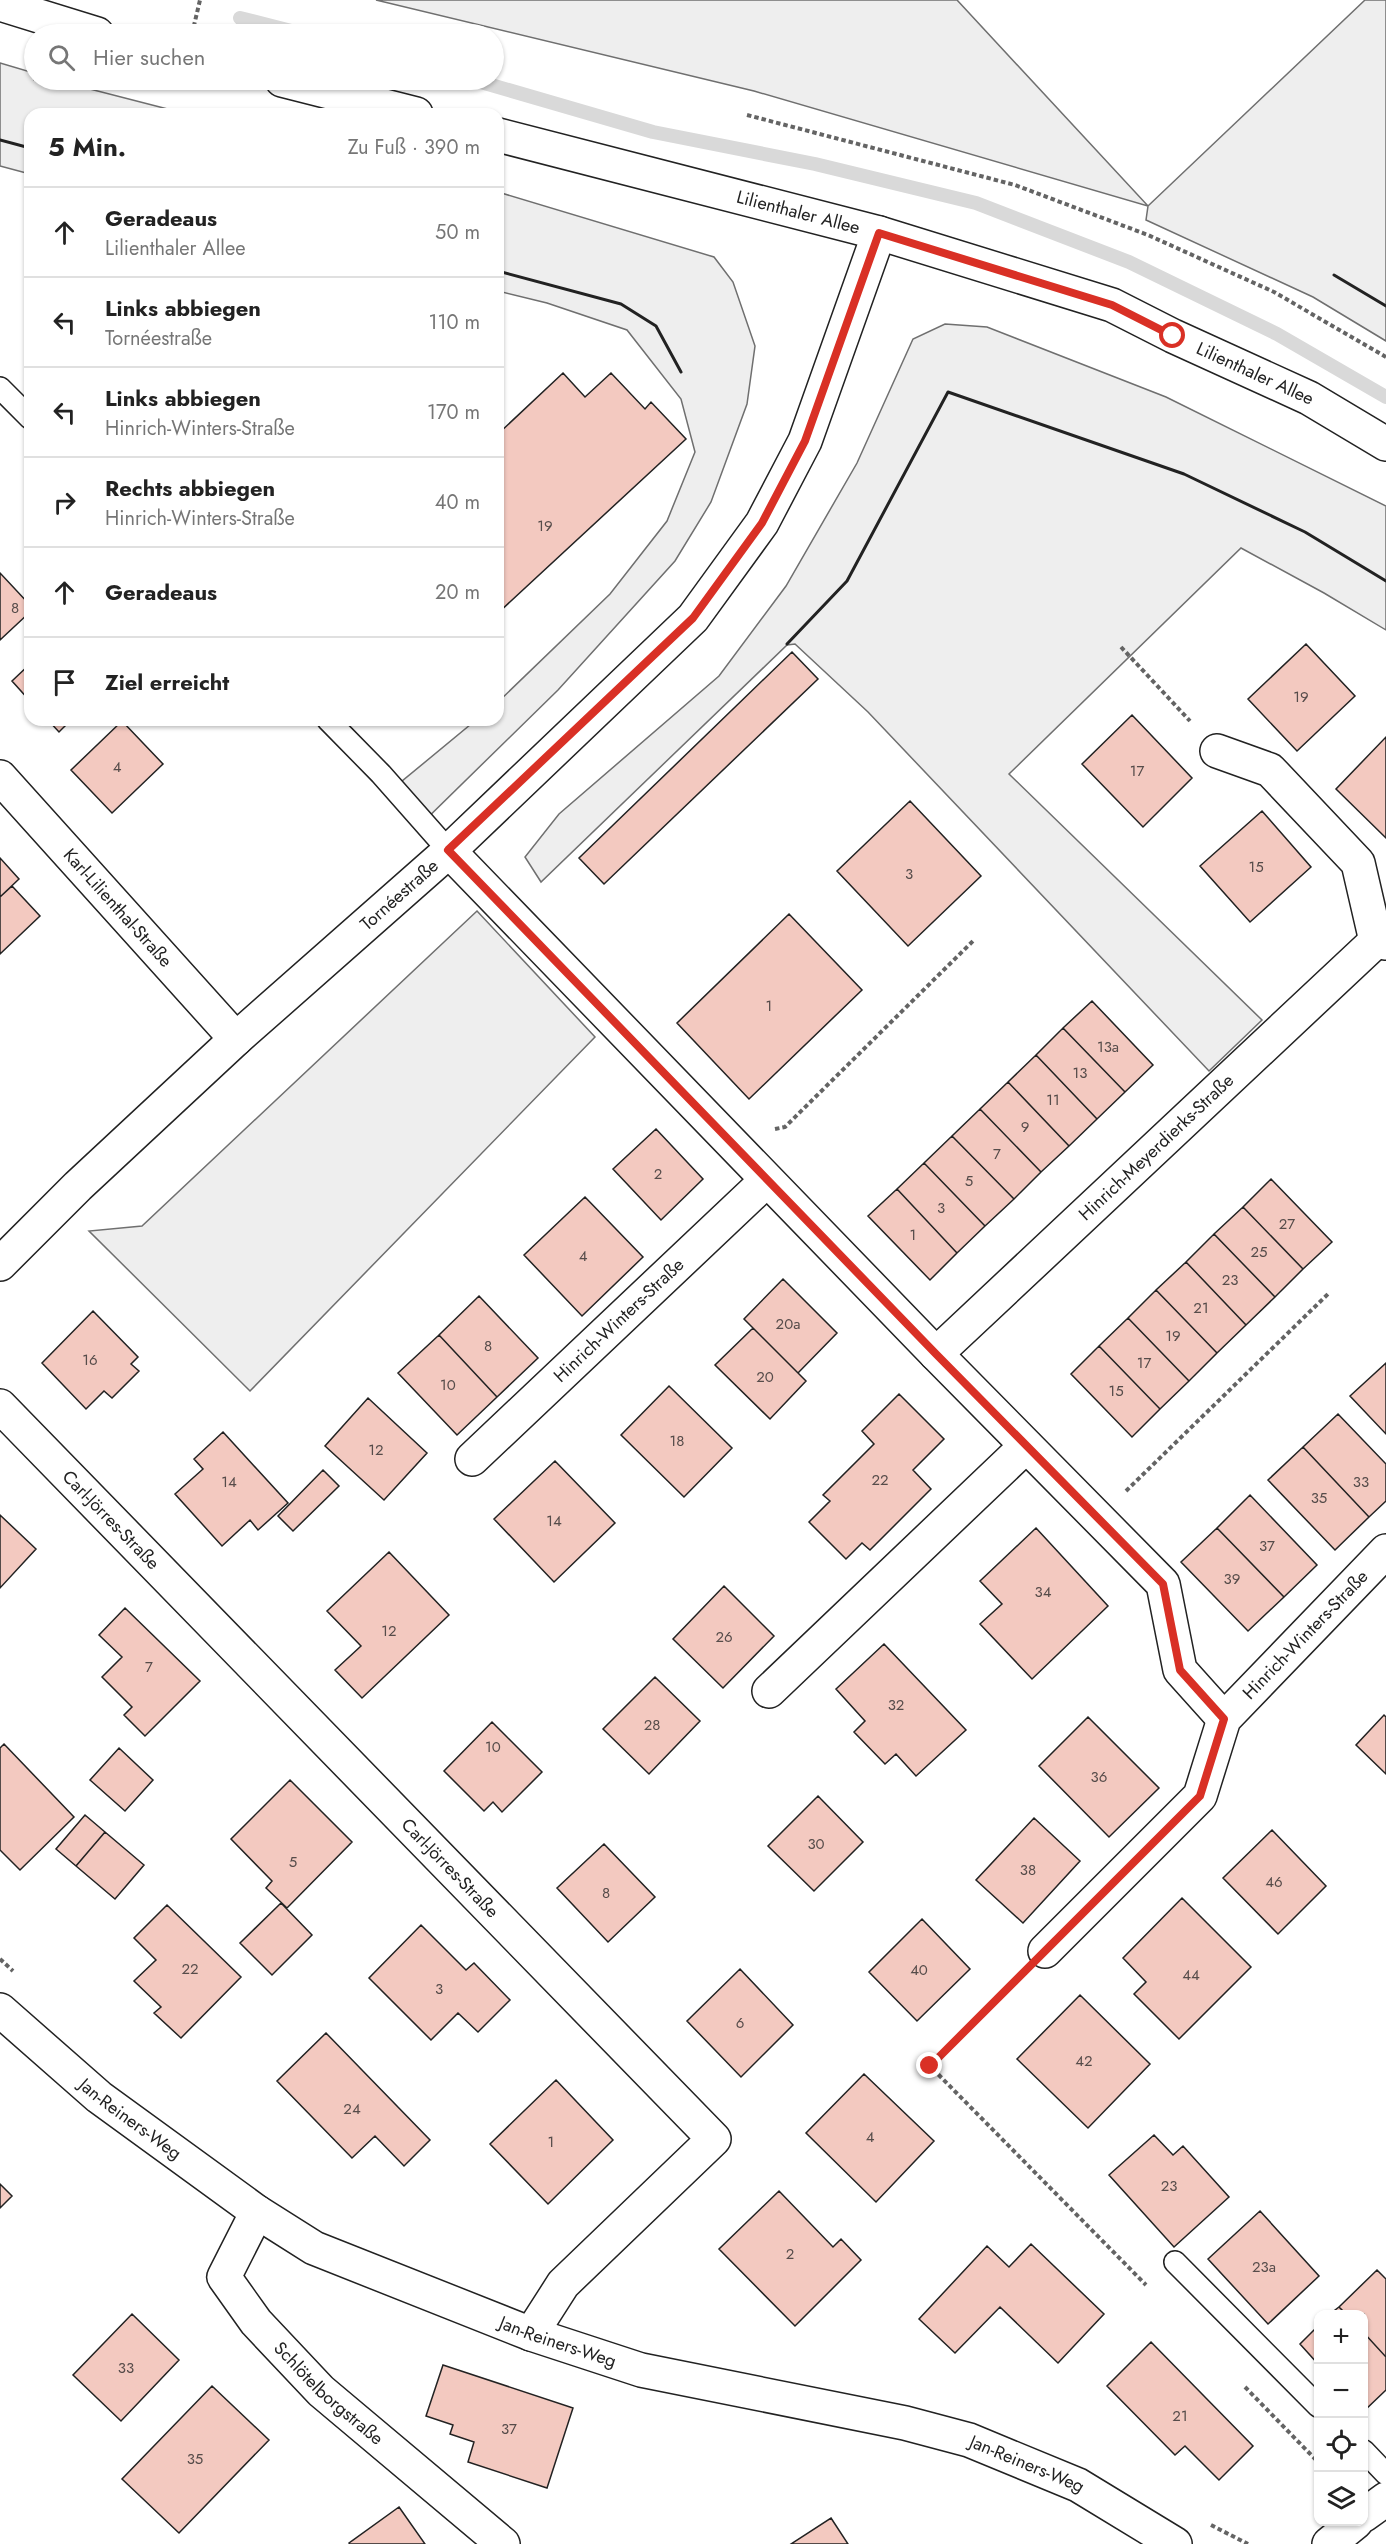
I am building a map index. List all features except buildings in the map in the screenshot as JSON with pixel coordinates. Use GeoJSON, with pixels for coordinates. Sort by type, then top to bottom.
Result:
{"type":"FeatureCollection","features":[{"type":"Feature","properties":{"kind":"street"},"geometry":{"type":"LineString","coordinates":[[0,4],[65,24]]}},
{"type":"Feature","properties":{"kind":"street"},"geometry":{"type":"LineString","coordinates":[[321,90],[392,108]]}},
{"type":"Feature","properties":{"kind":"street","name":"Lilienthaler Allee"},"geometry":{"type":"LineString","coordinates":[[504,137],[879,233],[1112,305],[1173,336],[1309,398],[1386,444]]}},
{"type":"Feature","properties":{"kind":"street","name":"Tornéestraße"},"geometry":{"type":"LineString","coordinates":[[0,1264],[78,1186],[236,1039],[448,850],[693,618],[762,523],[805,441],[879,233]]}},
{"type":"Feature","properties":{"kind":"street","name":"Hinrich-Meyerdierks-Straße"},"geometry":{"type":"LineString","coordinates":[[936,1354],[1381,942],[1358,863],[1270,770],[1217,751]]}},
{"type":"Feature","properties":{"kind":"street","name":"Karl-Lilienthal-Straße"},"geometry":{"type":"LineString","coordinates":[[0,777],[236,1039]]}},
{"type":"Feature","properties":{"kind":"street"},"geometry":{"type":"LineString","coordinates":[[448,850],[936,1354],[1163,1584],[1180,1670],[1224,1719]]}},
{"type":"Feature","properties":{"kind":"street","name":"Hinrich-Winters-Straße"},"geometry":{"type":"LineString","coordinates":[[472,1459],[767,1180]]}},
{"type":"Feature","properties":{"kind":"street","name":"Carl-Jörres-Straße"},"geometry":{"type":"LineString","coordinates":[[0,1406],[714,2139],[564,2284],[531,2334]]}},
{"type":"Feature","properties":{"kind":"street"},"geometry":{"type":"LineString","coordinates":[[769,1691],[1026,1446]]}},
{"type":"Feature","properties":{"kind":"street","name":"Hinrich-Winters-Straße"},"geometry":{"type":"LineString","coordinates":[[1045,1951],[1200,1796],[1224,1719],[1386,1551]]}},
{"type":"Feature","properties":{"kind":"street","name":"Jan-Reiners-Weg"},"geometry":{"type":"LineString","coordinates":[[0,2010],[99,2097],[257,2212],[314,2248],[531,2334],[641,2370],[905,2423],[969,2440],[1078,2485],[1175,2544]]}},
{"type":"Feature","properties":{"kind":"street","name":"Schlötelborgstraße"},"geometry":{"type":"LineString","coordinates":[[257,2212],[224,2277],[256,2322],[321,2391],[503,2544]]}},
{"type":"Feature","properties":{"kind":"street"},"geometry":{"type":"LineString","coordinates":[[1368,2512],[1386,2499]]}},
{"type":"Feature","properties":{"kind":"street"},"geometry":{"type":"LineString","coordinates":[[1329,2544],[1351,2526]]}},
{"type":"Feature","properties":{"kind":"lane"},"geometry":{"type":"LineString","coordinates":[[0,388],[24,412]]}},
{"type":"Feature","properties":{"kind":"lane"},"geometry":{"type":"LineString","coordinates":[[334,726],[381,774],[448,850]]}},
{"type":"Feature","properties":{"kind":"lane"},"geometry":{"type":"LineString","coordinates":[[1175,2262],[1314,2402]]}},
{"type":"Feature","properties":{"kind":"lane"},"geometry":{"type":"LineString","coordinates":[[1368,2455],[1386,2474]]}},
{"type":"Feature","properties":{"kind":"path"},"geometry":{"type":"LineString","coordinates":[[194,24],[200,0]]}},
{"type":"Feature","properties":{"kind":"path"},"geometry":{"type":"LineString","coordinates":[[747,115],[1015,185],[1137,230],[1274,292],[1386,357]]}},
{"type":"Feature","properties":{"kind":"path"},"geometry":{"type":"LineString","coordinates":[[1120,647],[1217,751]]}},
{"type":"Feature","properties":{"kind":"path"},"geometry":{"type":"LineString","coordinates":[[726,1138],[785,1127],[973,941]]}},
{"type":"Feature","properties":{"kind":"path"},"geometry":{"type":"LineString","coordinates":[[1098,1519],[1330,1292]]}},
{"type":"Feature","properties":{"kind":"path"},"geometry":{"type":"LineString","coordinates":[[1045,1951],[930,2066],[1153,2293]]}},
{"type":"Feature","properties":{"kind":"path"},"geometry":{"type":"LineString","coordinates":[[1244,2386],[1314,2458]]}},
{"type":"Feature","properties":{"kind":"shaded area"},"geometry":{"type":"Polygon","coordinates":[[[376,0],[957,0],[1148,206],[754,91],[504,31],[504,24],[476,24],[376,0]]]}},
{"type":"Feature","properties":{"kind":"shaded area"},"geometry":{"type":"Polygon","coordinates":[[[1365,0],[1386,0],[1386,341],[1313,297],[1146,220],[1148,206],[1365,0]]]}},
{"type":"Feature","properties":{"kind":"shaded area"},"geometry":{"type":"Polygon","coordinates":[[[0,63],[24,70],[24,90],[94,90],[164,108],[24,108],[24,172],[0,166],[0,63]]]}},
{"type":"Feature","properties":{"kind":"shaded area"},"geometry":{"type":"Polygon","coordinates":[[[504,194],[714,257],[733,282],[755,346],[747,404],[711,502],[675,561],[558,690],[416,829],[390,791],[469,726],[504,726],[504,696],[610,594],[667,521],[695,452],[681,399],[627,330],[547,303],[504,292],[504,194]]]}},
{"type":"Feature","properties":{"kind":"shaded area"},"geometry":{"type":"Polygon","coordinates":[[[945,324],[987,327],[1166,397],[1386,506],[1386,630],[1241,548],[1009,774],[1262,1020],[1209,1071],[868,712],[795,644],[787,645],[541,882],[525,857],[559,814],[719,676],[786,586],[857,463],[913,339],[945,324]]]}},
{"type":"Feature","properties":{"kind":"shaded area"},"geometry":{"type":"Polygon","coordinates":[[[477,911],[595,1037],[250,1391],[89,1231],[142,1226],[477,911]]]}},
{"type":"Feature","properties":{"kind":"waterway"},"geometry":{"type":"LineString","coordinates":[[240,18],[264,24]]}},
{"type":"Feature","properties":{"kind":"waterway"},"geometry":{"type":"LineString","coordinates":[[504,89],[653,132],[815,164],[976,203],[1129,262],[1277,334],[1386,397]]}},
{"type":"Feature","properties":{"kind":"wall"},"geometry":{"type":"LineString","coordinates":[[0,140],[24,146]]}},
{"type":"Feature","properties":{"kind":"wall"},"geometry":{"type":"LineString","coordinates":[[504,273],[621,304],[656,326],[681,372]]}},
{"type":"Feature","properties":{"kind":"wall"},"geometry":{"type":"LineString","coordinates":[[1334,275],[1386,306]]}},
{"type":"Feature","properties":{"kind":"wall"},"geometry":{"type":"LineString","coordinates":[[787,644],[847,581],[948,392],[1184,474],[1305,532],[1386,581]]}},
{"type":"Feature","properties":{"kind":"route"},"geometry":{"type":"LineString","coordinates":[[930,2066],[1200,1796],[1224,1719],[1180,1670],[1163,1584],[936,1354],[448,850],[693,618],[762,523],[805,441],[879,233],[1112,305],[1173,336]]}}]}
